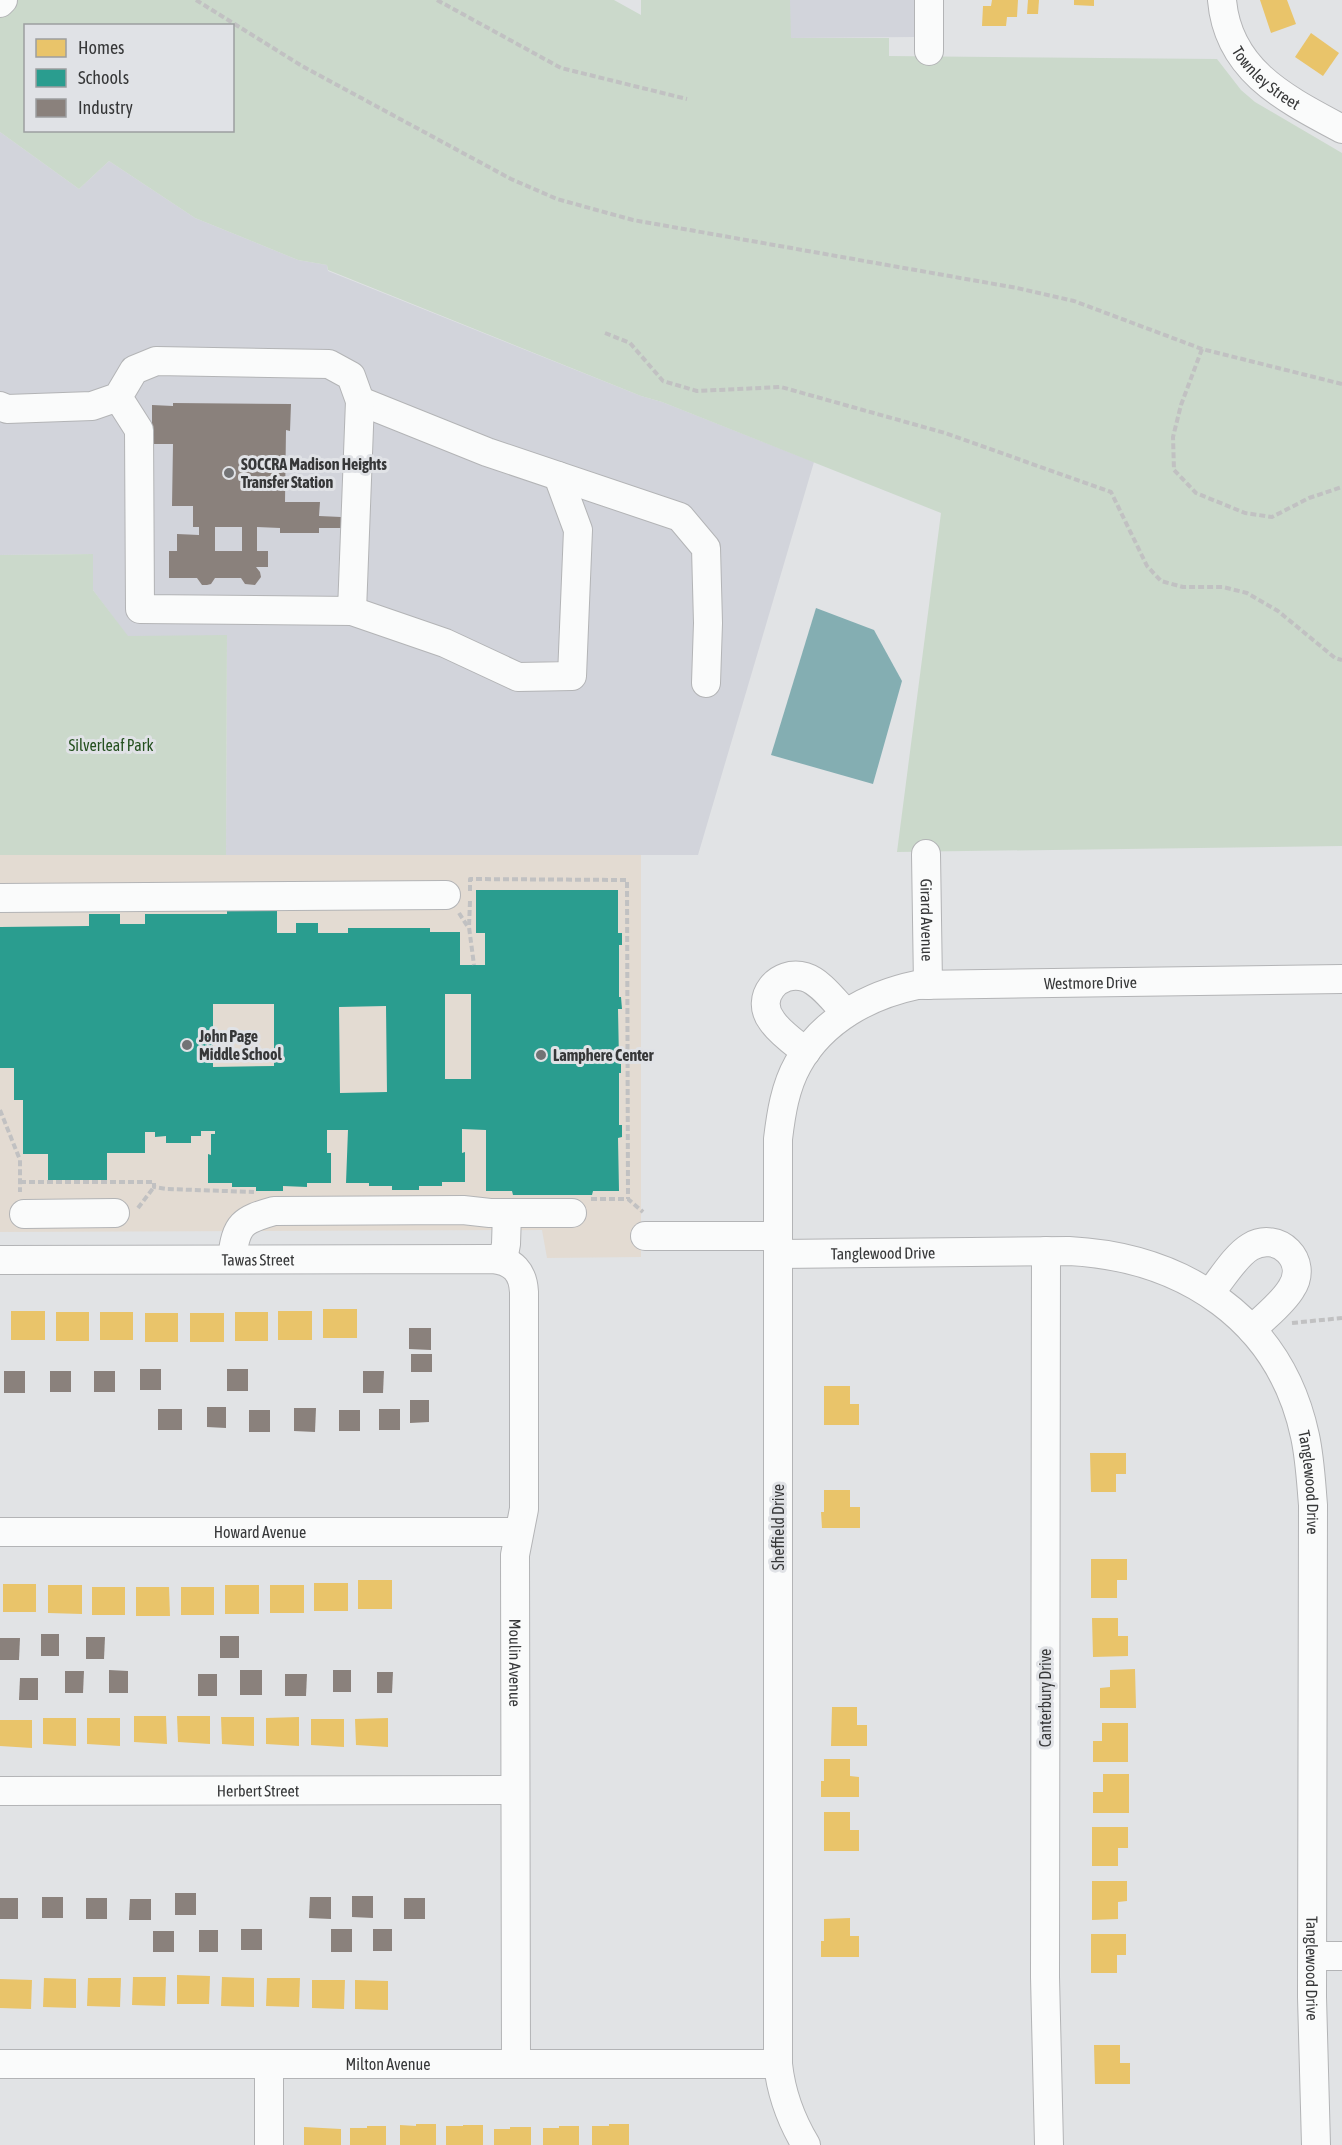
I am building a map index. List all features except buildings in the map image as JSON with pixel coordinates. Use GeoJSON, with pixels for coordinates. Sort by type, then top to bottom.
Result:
{"type":"FeatureCollection","features":[{"type":"Feature","properties":{"kind":"street"},"geometry":{"type":"LineString","coordinates":[[929,51],[930,0]]}},
{"type":"Feature","properties":{"kind":"street","name":"Townley Street"},"geometry":{"type":"LineString","coordinates":[[1222,0],[1228,30],[1236,48],[1259,78],[1274,90],[1342,129]]}},
{"type":"Feature","properties":{"kind":"street"},"geometry":{"type":"LineString","coordinates":[[0,406],[7,410],[92,406],[118,397],[134,370],[156,361],[329,364],[351,376],[360,401],[352,611]]}},
{"type":"Feature","properties":{"kind":"street"},"geometry":{"type":"LineString","coordinates":[[118,397],[139,430],[140,609],[352,611],[445,643],[518,677],[572,676],[578,530],[558,476]]}},
{"type":"Feature","properties":{"kind":"street"},"geometry":{"type":"LineString","coordinates":[[360,401],[487,452],[680,518],[706,548],[708,623],[706,683]]}},
{"type":"Feature","properties":{"kind":"street","name":"Girard Avenue"},"geometry":{"type":"LineString","coordinates":[[926,854],[928,985]]}},
{"type":"Feature","properties":{"kind":"street"},"geometry":{"type":"LineString","coordinates":[[0,898],[452,901]]}},
{"type":"Feature","properties":{"kind":"street"},"geometry":{"type":"LineString","coordinates":[[806,1052],[772,1022],[768,1014],[765,1004],[768,993],[775,983],[792,976],[812,979],[846,1013]]}},
{"type":"Feature","properties":{"kind":"street","name":"Westmore Drive"},"geometry":{"type":"LineString","coordinates":[[846,1013],[865,1001],[892,990],[928,985],[1342,979]]}},
{"type":"Feature","properties":{"kind":"street","name":"Sheffield Drive"},"geometry":{"type":"LineString","coordinates":[[806,2145],[785,2100],[778,2064],[778,1139],[782,1106],[797,1065],[825,1031],[846,1013]]}},
{"type":"Feature","properties":{"kind":"street"},"geometry":{"type":"LineString","coordinates":[[22,1203],[76,1214],[115,1213]]}},
{"type":"Feature","properties":{"kind":"street"},"geometry":{"type":"LineString","coordinates":[[232,1258],[235,1235],[244,1224],[253,1217],[274,1211],[463,1210],[507,1213],[583,1206]]}},
{"type":"Feature","properties":{"kind":"street"},"geometry":{"type":"LineString","coordinates":[[507,1213],[506,1244],[509,1263]]}},
{"type":"Feature","properties":{"kind":"street"},"geometry":{"type":"LineString","coordinates":[[76,1214],[77,1259]]}},
{"type":"Feature","properties":{"kind":"street"},"geometry":{"type":"LineString","coordinates":[[644,1224],[778,1245]]}},
{"type":"Feature","properties":{"kind":"street"},"geometry":{"type":"LineString","coordinates":[[1210,1293],[1249,1247],[1267,1242],[1277,1243],[1286,1248],[1296,1263],[1295,1281],[1291,1290],[1252,1330]]}},
{"type":"Feature","properties":{"kind":"street","name":"Tanglewood Drive"},"geometry":{"type":"LineString","coordinates":[[778,1245],[1100,1252],[1138,1260],[1171,1272],[1210,1293],[1252,1330],[1276,1363],[1292,1394],[1305,1435],[1311,1469],[1313,1504],[1312,1956],[1316,2145]]}},
{"type":"Feature","properties":{"kind":"street","name":"Canterbury Drive"},"geometry":{"type":"LineString","coordinates":[[1046,1251],[1045,1977],[1049,2145]]}},
{"type":"Feature","properties":{"kind":"street","name":"Tawas Street"},"geometry":{"type":"LineString","coordinates":[[0,1260],[232,1258],[509,1263]]}},
{"type":"Feature","properties":{"kind":"street","name":"Moulin Avenue"},"geometry":{"type":"LineString","coordinates":[[509,1263],[524,1283],[524,1509],[515,1555],[516,2064]]}},
{"type":"Feature","properties":{"kind":"street","name":"Howard Avenue"},"geometry":{"type":"LineString","coordinates":[[0,1532],[519,1532]]}},
{"type":"Feature","properties":{"kind":"street","name":"Herbert Street"},"geometry":{"type":"LineString","coordinates":[[0,1791],[515,1790]]}},
{"type":"Feature","properties":{"kind":"street"},"geometry":{"type":"LineString","coordinates":[[1312,1956],[1342,1956]]}},
{"type":"Feature","properties":{"kind":"street","name":"Milton Avenue"},"geometry":{"type":"LineString","coordinates":[[0,2064],[778,2064]]}},
{"type":"Feature","properties":{"kind":"street"},"geometry":{"type":"LineString","coordinates":[[269,2064],[269,2145]]}},
{"type":"Feature","properties":{"kind":"path"},"geometry":{"type":"LineString","coordinates":[[196,0],[302,66],[511,179],[556,199],[633,220],[1017,288],[1074,301],[1202,349],[1342,384]]}},
{"type":"Feature","properties":{"kind":"path"},"geometry":{"type":"LineString","coordinates":[[437,0],[561,68],[687,99]]}},
{"type":"Feature","properties":{"kind":"path"},"geometry":{"type":"LineString","coordinates":[[605,333],[630,343],[663,381],[697,391],[781,387],[945,433],[1111,492],[1147,566],[1161,581],[1183,587],[1223,587],[1247,593],[1278,611],[1335,658],[1342,660]]}},
{"type":"Feature","properties":{"kind":"path"},"geometry":{"type":"LineString","coordinates":[[1202,349],[1181,405],[1173,437],[1174,470],[1196,493],[1245,513],[1272,517],[1309,498],[1342,487]]}},
{"type":"Feature","properties":{"kind":"path"},"geometry":{"type":"LineString","coordinates":[[474,965],[469,927],[470,879],[627,880],[628,1199],[644,1224]]}},
{"type":"Feature","properties":{"kind":"path"},"geometry":{"type":"LineString","coordinates":[[452,901],[469,927]]}},
{"type":"Feature","properties":{"kind":"path"},"geometry":{"type":"LineString","coordinates":[[0,1110],[20,1160],[22,1203]]}},
{"type":"Feature","properties":{"kind":"path"},"geometry":{"type":"LineString","coordinates":[[20,1182],[154,1182],[154,1187],[167,1189]]}},
{"type":"Feature","properties":{"kind":"path"},"geometry":{"type":"LineString","coordinates":[[583,1206],[628,1199]]}},
{"type":"Feature","properties":{"kind":"path"},"geometry":{"type":"LineString","coordinates":[[1287,1322],[1342,1318]]}},
{"type":"Feature","properties":{"kind":"shaded area"},"geometry":{"type":"Polygon","coordinates":[[[790,0],[914,0],[914,37],[790,38],[790,0]]]}},
{"type":"Feature","properties":{"kind":"shaded area"},"geometry":{"type":"Polygon","coordinates":[[[0,132],[79,189],[109,161],[195,218],[298,260],[327,265],[328,271],[641,396],[662,402],[814,462],[698,855],[226,855],[227,636],[128,637],[93,590],[93,554],[0,555],[0,132]]]}},
{"type":"Feature","properties":{"kind":"shaded area"},"geometry":{"type":"Polygon","coordinates":[[[0,855],[641,855],[641,1257],[547,1258],[542,1230],[0,1232],[0,855]]]}},
{"type":"Feature","properties":{"kind":"green space"},"geometry":{"type":"Polygon","coordinates":[[[18,0],[614,0],[641,15],[641,0],[790,0],[791,38],[889,38],[889,56],[1217,59],[1241,90],[1255,102],[1342,153],[1342,846],[897,852],[941,513],[328,270],[327,265],[298,260],[195,218],[109,161],[79,189],[0,132],[0,17],[18,0]]]}},
{"type":"Feature","properties":{"kind":"green space","name":"Silverleaf Park"},"geometry":{"type":"Polygon","coordinates":[[[93,554],[93,590],[128,636],[227,635],[226,855],[0,855],[0,555],[93,554]]]}},
{"type":"Feature","properties":{"kind":"water"},"geometry":{"type":"Polygon","coordinates":[[[816,608],[874,630],[902,681],[873,784],[771,755],[816,608]]]}},
{"type":"Feature","properties":{"kind":"place","name":"SOCCRA Madison Heights Transfer Station"},"geometry":{"type":"Point","coordinates":[229,473]}},
{"type":"Feature","properties":{"kind":"place","name":"John Page Middle School"},"geometry":{"type":"Point","coordinates":[187,1045]}},
{"type":"Feature","properties":{"kind":"place","name":"Lamphere Center"},"geometry":{"type":"Point","coordinates":[541,1055]}}]}
